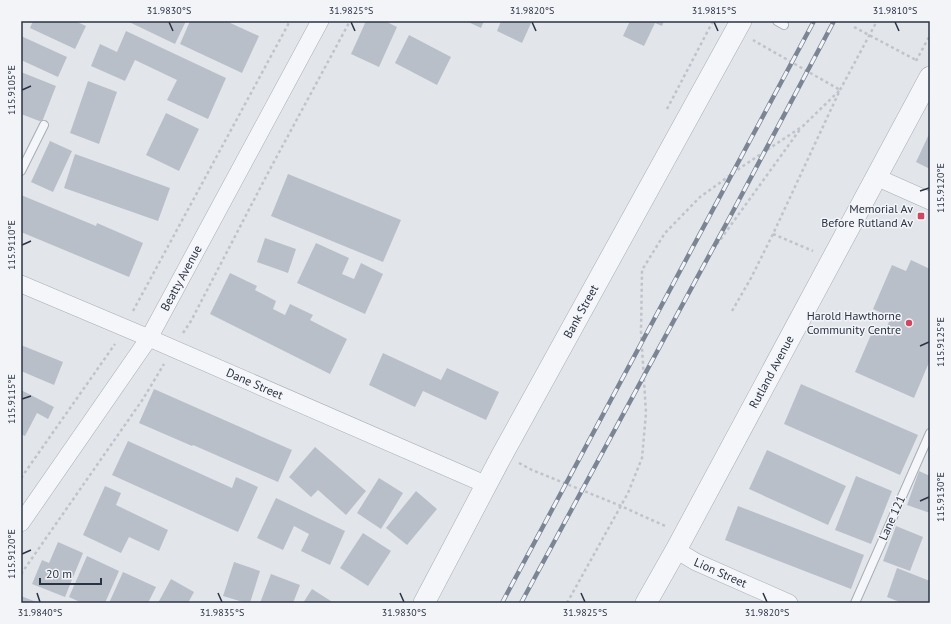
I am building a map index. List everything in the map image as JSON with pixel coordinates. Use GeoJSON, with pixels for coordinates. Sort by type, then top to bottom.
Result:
{"type":"FeatureCollection","features":[{"type":"Feature","properties":{"kind":"street","name":"Beatty Avenue"},"geometry":{"type":"LineString","coordinates":[[21,523],[149,338],[320,21]]}},
{"type":"Feature","properties":{"kind":"street","name":"Bank Street"},"geometry":{"type":"LineString","coordinates":[[424,603],[510,442],[741,21]]}},
{"type":"Feature","properties":{"kind":"street","name":"Rutland Avenue"},"geometry":{"type":"LineString","coordinates":[[646,603],[676,550],[930,77]]}},
{"type":"Feature","properties":{"kind":"street"},"geometry":{"type":"LineString","coordinates":[[876,177],[930,201]]}},
{"type":"Feature","properties":{"kind":"street","name":"Dane Street"},"geometry":{"type":"LineString","coordinates":[[21,284],[124,327],[487,485]]}},
{"type":"Feature","properties":{"kind":"street","name":"Lion Street"},"geometry":{"type":"LineString","coordinates":[[676,550],[696,562],[789,603]]}},
{"type":"Feature","properties":{"kind":"lane"},"geometry":{"type":"LineString","coordinates":[[21,171],[44,125]]}},
{"type":"Feature","properties":{"kind":"lane","name":"Lane 121"},"geometry":{"type":"LineString","coordinates":[[855,603],[930,433]]}},
{"type":"Feature","properties":{"kind":"path"},"geometry":{"type":"LineString","coordinates":[[21,478],[116,342],[290,21]]}},
{"type":"Feature","properties":{"kind":"path"},"geometry":{"type":"LineString","coordinates":[[21,574],[143,399],[174,349],[350,21]]}},
{"type":"Feature","properties":{"kind":"path"},"geometry":{"type":"LineString","coordinates":[[732,311],[770,240],[840,90],[877,21]]}},
{"type":"Feature","properties":{"kind":"path"},"geometry":{"type":"LineString","coordinates":[[854,27],[916,60]]}},
{"type":"Feature","properties":{"kind":"path"},"geometry":{"type":"LineString","coordinates":[[751,39],[840,90]]}},
{"type":"Feature","properties":{"kind":"path"},"geometry":{"type":"LineString","coordinates":[[710,254],[803,126],[840,90]]}},
{"type":"Feature","properties":{"kind":"path"},"geometry":{"type":"LineString","coordinates":[[567,603],[628,493],[642,458],[646,413],[642,332],[642,270],[665,233],[700,197],[803,126]]}},
{"type":"Feature","properties":{"kind":"path"},"geometry":{"type":"LineString","coordinates":[[516,462],[666,526]]}},
{"type":"Feature","properties":{"kind":"building"},"geometry":{"type":"Polygon","coordinates":[[[33,21],[75,21],[86,26],[75,49],[30,28],[33,21]]]}},
{"type":"Feature","properties":{"kind":"building"},"geometry":{"type":"Polygon","coordinates":[[[127,21],[186,21],[175,44],[127,21]]]}},
{"type":"Feature","properties":{"kind":"building"},"geometry":{"type":"Polygon","coordinates":[[[190,21],[226,21],[259,36],[242,73],[180,44],[190,21]]]}},
{"type":"Feature","properties":{"kind":"building"},"geometry":{"type":"Polygon","coordinates":[[[366,21],[385,21],[397,27],[379,67],[351,54],[366,21]]]}},
{"type":"Feature","properties":{"kind":"building"},"geometry":{"type":"Polygon","coordinates":[[[466,21],[484,21],[481,28],[466,21]]]}},
{"type":"Feature","properties":{"kind":"building"},"geometry":{"type":"Polygon","coordinates":[[[501,21],[532,21],[522,43],[497,31],[501,21]]]}},
{"type":"Feature","properties":{"kind":"building"},"geometry":{"type":"Polygon","coordinates":[[[630,21],[664,21],[662,26],[655,23],[644,46],[623,36],[630,21]]]}},
{"type":"Feature","properties":{"kind":"building"},"geometry":{"type":"Polygon","coordinates":[[[126,31],[226,78],[208,119],[167,100],[177,80],[135,60],[125,81],[91,66],[100,44],[117,52],[126,31]]]}},
{"type":"Feature","properties":{"kind":"building"},"geometry":{"type":"Polygon","coordinates":[[[409,35],[451,57],[437,85],[395,63],[409,35]]]}},
{"type":"Feature","properties":{"kind":"building"},"geometry":{"type":"Polygon","coordinates":[[[21,36],[67,57],[58,77],[21,60],[21,36]]]}},
{"type":"Feature","properties":{"kind":"building"},"geometry":{"type":"Polygon","coordinates":[[[21,72],[56,86],[42,122],[21,114],[21,72]]]}},
{"type":"Feature","properties":{"kind":"building"},"geometry":{"type":"Polygon","coordinates":[[[88,81],[117,92],[99,144],[70,133],[88,81]]]}},
{"type":"Feature","properties":{"kind":"building"},"geometry":{"type":"Polygon","coordinates":[[[166,113],[199,129],[179,171],[146,155],[166,113]]]}},
{"type":"Feature","properties":{"kind":"building"},"geometry":{"type":"Polygon","coordinates":[[[930,132],[930,169],[916,162],[930,132]]]}},
{"type":"Feature","properties":{"kind":"building"},"geometry":{"type":"Polygon","coordinates":[[[50,141],[72,151],[53,192],[31,182],[50,141]]]}},
{"type":"Feature","properties":{"kind":"building"},"geometry":{"type":"Polygon","coordinates":[[[75,154],[170,188],[158,221],[64,188],[75,154]]]}},
{"type":"Feature","properties":{"kind":"building"},"geometry":{"type":"Polygon","coordinates":[[[288,174],[401,220],[383,262],[271,216],[288,174]]]}},
{"type":"Feature","properties":{"kind":"building"},"geometry":{"type":"Polygon","coordinates":[[[21,195],[96,226],[97,223],[143,243],[129,277],[21,232],[21,195]]]}},
{"type":"Feature","properties":{"kind":"building"},"geometry":{"type":"Polygon","coordinates":[[[265,238],[296,249],[288,273],[257,262],[265,238]]]}},
{"type":"Feature","properties":{"kind":"building"},"geometry":{"type":"Polygon","coordinates":[[[316,243],[349,258],[342,274],[354,279],[361,263],[383,274],[365,314],[297,283],[316,243]]]}},
{"type":"Feature","properties":{"kind":"building","name":"Harold Hawthorne Community Centre"},"geometry":{"type":"Polygon","coordinates":[[[911,260],[930,269],[930,360],[914,398],[855,372],[873,330],[884,334],[891,317],[873,309],[892,265],[906,271],[911,260]]]}},
{"type":"Feature","properties":{"kind":"building"},"geometry":{"type":"Polygon","coordinates":[[[230,273],[257,286],[255,290],[276,301],[273,309],[285,315],[290,304],[313,315],[310,320],[347,339],[330,374],[210,314],[230,273]]]}},
{"type":"Feature","properties":{"kind":"building"},"geometry":{"type":"Polygon","coordinates":[[[21,345],[63,362],[54,385],[21,371],[21,345]]]}},
{"type":"Feature","properties":{"kind":"building"},"geometry":{"type":"Polygon","coordinates":[[[383,353],[441,380],[447,368],[499,392],[486,420],[423,391],[415,407],[369,385],[383,353]]]}},
{"type":"Feature","properties":{"kind":"building"},"geometry":{"type":"Polygon","coordinates":[[[801,384],[918,435],[900,475],[784,424],[801,384]]]}},
{"type":"Feature","properties":{"kind":"building"},"geometry":{"type":"Polygon","coordinates":[[[154,389],[292,450],[278,482],[139,423],[154,389]]]}},
{"type":"Feature","properties":{"kind":"building"},"geometry":{"type":"Polygon","coordinates":[[[21,390],[54,407],[48,419],[37,413],[25,436],[21,434],[21,390]]]}},
{"type":"Feature","properties":{"kind":"building"},"geometry":{"type":"Polygon","coordinates":[[[128,441],[232,488],[236,477],[258,487],[238,532],[112,475],[128,441]]]}},
{"type":"Feature","properties":{"kind":"building"},"geometry":{"type":"Polygon","coordinates":[[[315,447],[366,491],[346,515],[318,490],[311,497],[289,477],[315,447]]]}},
{"type":"Feature","properties":{"kind":"building"},"geometry":{"type":"Polygon","coordinates":[[[767,450],[846,486],[828,525],[749,489],[767,450]]]}},
{"type":"Feature","properties":{"kind":"building"},"geometry":{"type":"Polygon","coordinates":[[[919,471],[930,476],[930,513],[907,505],[919,471]]]}},
{"type":"Feature","properties":{"kind":"building"},"geometry":{"type":"Polygon","coordinates":[[[856,476],[892,491],[871,544],[835,530],[856,476]]]}},
{"type":"Feature","properties":{"kind":"building"},"geometry":{"type":"Polygon","coordinates":[[[379,478],[403,493],[381,529],[357,513],[379,478]]]}},
{"type":"Feature","properties":{"kind":"building"},"geometry":{"type":"Polygon","coordinates":[[[105,486],[121,493],[116,505],[168,530],[159,551],[129,537],[121,553],[83,535],[105,486]]]}},
{"type":"Feature","properties":{"kind":"building"},"geometry":{"type":"Polygon","coordinates":[[[416,491],[437,509],[407,545],[386,528],[416,491]]]}},
{"type":"Feature","properties":{"kind":"building"},"geometry":{"type":"Polygon","coordinates":[[[276,498],[345,531],[330,565],[301,551],[309,534],[294,526],[283,550],[257,538],[276,498]]]}},
{"type":"Feature","properties":{"kind":"building"},"geometry":{"type":"Polygon","coordinates":[[[738,506],[864,555],[851,589],[725,540],[738,506]]]}},
{"type":"Feature","properties":{"kind":"building"},"geometry":{"type":"Polygon","coordinates":[[[896,526],[923,537],[910,571],[883,561],[896,526]]]}},
{"type":"Feature","properties":{"kind":"building"},"geometry":{"type":"Polygon","coordinates":[[[363,533],[391,551],[368,586],[340,568],[363,533]]]}},
{"type":"Feature","properties":{"kind":"building"},"geometry":{"type":"Polygon","coordinates":[[[58,542],[83,553],[65,597],[32,584],[42,560],[49,563],[58,542]]]}},
{"type":"Feature","properties":{"kind":"building"},"geometry":{"type":"Polygon","coordinates":[[[87,556],[119,571],[105,603],[82,603],[69,597],[87,556]]]}},
{"type":"Feature","properties":{"kind":"building"},"geometry":{"type":"Polygon","coordinates":[[[234,562],[260,571],[250,603],[223,596],[234,562]]]}},
{"type":"Feature","properties":{"kind":"building"},"geometry":{"type":"Polygon","coordinates":[[[897,568],[930,581],[930,603],[902,603],[887,597],[897,568]]]}},
{"type":"Feature","properties":{"kind":"building"},"geometry":{"type":"Polygon","coordinates":[[[123,572],[156,587],[148,603],[109,603],[123,572]]]}},
{"type":"Feature","properties":{"kind":"building"},"geometry":{"type":"Polygon","coordinates":[[[271,574],[300,585],[293,603],[260,603],[271,574]]]}},
{"type":"Feature","properties":{"kind":"building"},"geometry":{"type":"Polygon","coordinates":[[[171,579],[194,592],[188,603],[158,603],[171,579]]]}},
{"type":"Feature","properties":{"kind":"building"},"geometry":{"type":"Polygon","coordinates":[[[312,589],[334,603],[303,603],[312,589]]]}},
{"type":"Feature","properties":{"kind":"building"},"geometry":{"type":"Polygon","coordinates":[[[21,596],[39,603],[21,603],[21,596]]]}},
{"type":"Feature","properties":{"kind":"railway"},"geometry":{"type":"LineString","coordinates":[[502,603],[814,21]]}},
{"type":"Feature","properties":{"kind":"railway"},"geometry":{"type":"LineString","coordinates":[[521,603],[834,21]]}},
{"type":"Feature","properties":{"kind":"place","name":"Memorial Av Before Rutland Av"},"geometry":{"type":"Point","coordinates":[921,216]}},
{"type":"Feature","properties":{"kind":"place","name":"Harold Hawthorne Community Centre"},"geometry":{"type":"Point","coordinates":[909,323]}}]}
